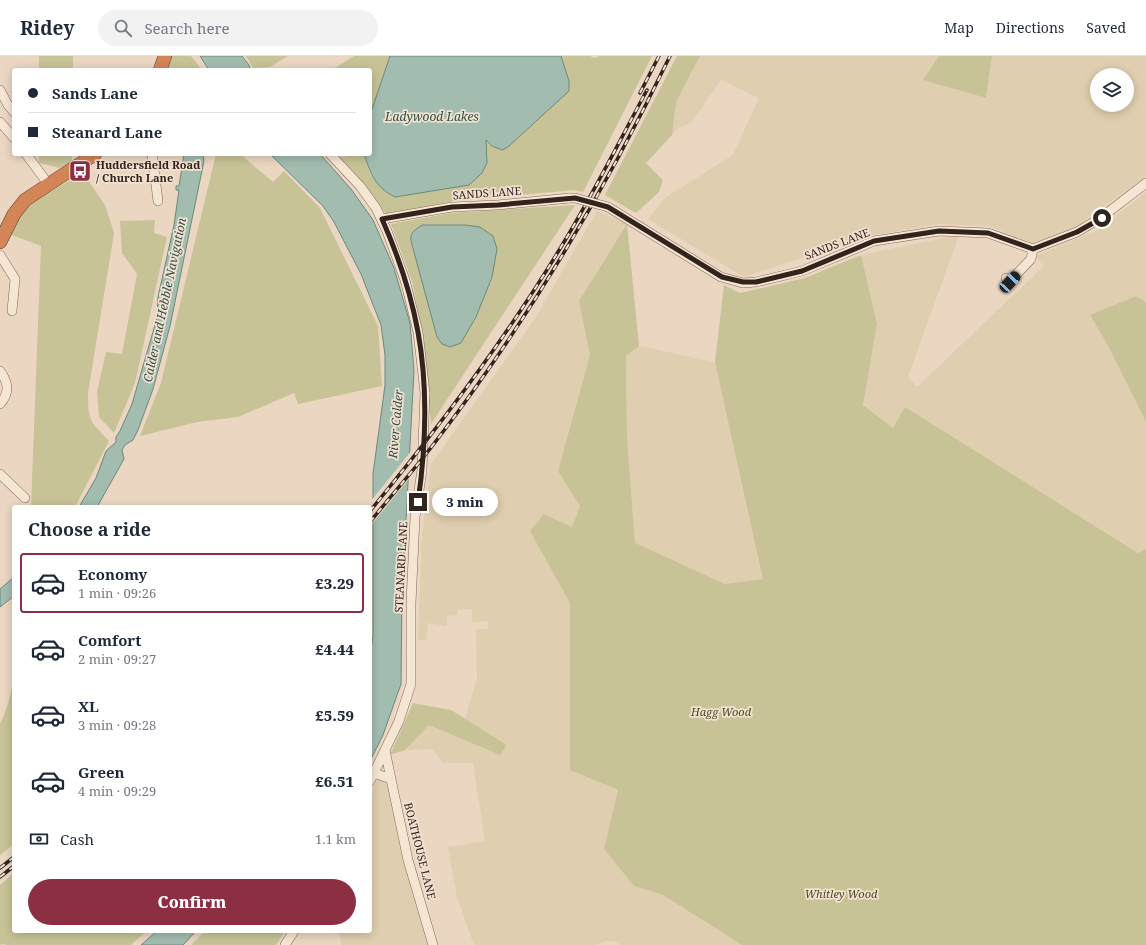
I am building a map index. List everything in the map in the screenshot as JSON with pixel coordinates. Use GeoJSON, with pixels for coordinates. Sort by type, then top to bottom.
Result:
{"type":"FeatureCollection","features":[{"type":"Feature","properties":{"kind":"highway"},"geometry":{"type":"LineString","coordinates":[[161,68],[165,56]]}},
{"type":"Feature","properties":{"kind":"highway"},"geometry":{"type":"LineString","coordinates":[[0,242],[14,214],[25,200],[92,156]]}},
{"type":"Feature","properties":{"kind":"street"},"geometry":{"type":"LineString","coordinates":[[0,90],[12,109]]}},
{"type":"Feature","properties":{"kind":"street"},"geometry":{"type":"LineString","coordinates":[[0,122],[12,136]]}},
{"type":"Feature","properties":{"kind":"street"},"geometry":{"type":"LineString","coordinates":[[27,156],[49,185]]}},
{"type":"Feature","properties":{"kind":"street"},"geometry":{"type":"LineString","coordinates":[[152,156],[158,201]]}},
{"type":"Feature","properties":{"kind":"street","name":"STEANARD LANE"},"geometry":{"type":"LineString","coordinates":[[332,156],[360,186],[382,219],[405,280],[418,332],[424,393],[422,470],[415,517],[410,604],[411,684],[399,721],[372,777]]}},
{"type":"Feature","properties":{"kind":"street"},"geometry":{"type":"LineString","coordinates":[[1006,278],[1010,282],[1031,259],[1033,249],[1077,232],[1102,218],[1146,183]]}},
{"type":"Feature","properties":{"kind":"street","name":"SANDS LANE"},"geometry":{"type":"LineString","coordinates":[[382,219],[452,207],[498,205],[575,198],[608,207],[722,277],[743,282],[756,282],[802,271],[874,241],[939,231],[988,233],[1033,249]]}},
{"type":"Feature","properties":{"kind":"street"},"geometry":{"type":"LineString","coordinates":[[0,255],[15,279],[12,311]]}},
{"type":"Feature","properties":{"kind":"street"},"geometry":{"type":"LineString","coordinates":[[0,371],[8,388],[6,398],[0,404]]}},
{"type":"Feature","properties":{"kind":"street"},"geometry":{"type":"LineString","coordinates":[[0,474],[25,498]]}},
{"type":"Feature","properties":{"kind":"street","name":"BOATHOUSE LANE"},"geometry":{"type":"LineString","coordinates":[[385,750],[408,860],[434,945]]}},
{"type":"Feature","properties":{"kind":"street"},"geometry":{"type":"LineString","coordinates":[[372,777],[391,779]]}},
{"type":"Feature","properties":{"kind":"street"},"geometry":{"type":"LineString","coordinates":[[285,945],[293,933]]}},
{"type":"Feature","properties":{"kind":"shaded area"},"geometry":{"type":"Polygon","coordinates":[[[700,56],[939,56],[923,80],[986,98],[992,56],[1146,56],[1146,176],[1076,227],[1033,244],[989,226],[938,224],[867,236],[744,277],[648,219],[666,197],[733,155],[759,98],[721,80],[691,123],[678,128],[672,135],[676,102],[700,56]]]}},
{"type":"Feature","properties":{"kind":"shaded area"},"geometry":{"type":"Polygon","coordinates":[[[1146,192],[1146,302],[1136,296],[1090,315],[1107,344],[1146,422],[1146,549],[1139,553],[905,408],[893,428],[863,405],[877,324],[861,255],[959,235],[908,377],[917,387],[1044,266],[1035,256],[1098,230],[1146,192]]]}},
{"type":"Feature","properties":{"kind":"shaded area"},"geometry":{"type":"Polygon","coordinates":[[[597,211],[627,224],[579,301],[590,355],[558,471],[580,506],[572,527],[531,531],[570,603],[570,770],[618,790],[604,849],[634,886],[663,895],[742,945],[621,945],[614,941],[605,941],[597,945],[474,945],[457,897],[448,847],[485,841],[473,763],[443,763],[432,749],[405,750],[429,725],[500,755],[507,745],[465,719],[477,678],[476,629],[488,629],[488,621],[472,622],[472,609],[457,610],[458,615],[447,616],[447,626],[428,623],[426,640],[418,640],[422,535],[431,464],[534,320],[597,211]]]}},
{"type":"Feature","properties":{"kind":"shaded area"},"geometry":{"type":"Polygon","coordinates":[[[639,346],[715,362],[764,579],[725,584],[635,544],[627,439],[626,356],[639,346]]]}},
{"type":"Feature","properties":{"kind":"shaded area"},"geometry":{"type":"Polygon","coordinates":[[[378,779],[388,783],[413,896],[429,945],[342,945],[339,933],[372,933],[372,792],[378,779]]]}},
{"type":"Feature","properties":{"kind":"green space"},"geometry":{"type":"Polygon","coordinates":[[[39,56],[73,56],[73,68],[39,68],[39,56]]]}},
{"type":"Feature","properties":{"kind":"green space"},"geometry":{"type":"Polygon","coordinates":[[[170,56],[191,56],[200,68],[167,68],[170,56]]]}},
{"type":"Feature","properties":{"kind":"green space"},"geometry":{"type":"Polygon","coordinates":[[[246,56],[288,56],[270,67],[253,68],[246,56]]]}},
{"type":"Feature","properties":{"kind":"green space"},"geometry":{"type":"Polygon","coordinates":[[[354,56],[390,56],[372,109],[372,68],[335,68],[354,56]]]}},
{"type":"Feature","properties":{"kind":"green space"},"geometry":{"type":"Polygon","coordinates":[[[561,56],[590,56],[594,58],[600,56],[652,56],[583,192],[574,190],[454,201],[386,214],[359,177],[340,157],[365,156],[371,175],[486,140],[569,81],[561,56]]]}},
{"type":"Feature","properties":{"kind":"green space"},"geometry":{"type":"Polygon","coordinates":[[[677,56],[700,56],[676,102],[672,135],[646,163],[663,180],[659,192],[636,213],[605,195],[677,56]]]}},
{"type":"Feature","properties":{"kind":"green space"},"geometry":{"type":"Polygon","coordinates":[[[939,56],[992,56],[986,98],[923,80],[939,56]]]}},
{"type":"Feature","properties":{"kind":"green space"},"geometry":{"type":"Polygon","coordinates":[[[39,156],[72,156],[72,161],[60,168],[39,163],[39,156]]]}},
{"type":"Feature","properties":{"kind":"green space"},"geometry":{"type":"Polygon","coordinates":[[[216,156],[242,156],[273,182],[284,171],[320,208],[378,326],[382,386],[298,404],[294,393],[238,417],[197,422],[140,436],[161,383],[216,156]]]}},
{"type":"Feature","properties":{"kind":"green space"},"geometry":{"type":"Polygon","coordinates":[[[83,173],[105,205],[114,233],[88,393],[91,420],[109,441],[76,505],[31,505],[41,246],[9,234],[19,215],[31,203],[83,173]]]}},
{"type":"Feature","properties":{"kind":"green space"},"geometry":{"type":"Polygon","coordinates":[[[575,205],[431,424],[424,343],[412,281],[391,224],[451,213],[575,205]]]}},
{"type":"Feature","properties":{"kind":"green space"},"geometry":{"type":"Polygon","coordinates":[[[155,220],[154,233],[167,237],[135,383],[114,433],[99,417],[97,392],[106,352],[122,354],[137,274],[122,253],[120,221],[155,220]]]}},
{"type":"Feature","properties":{"kind":"green space"},"geometry":{"type":"Polygon","coordinates":[[[627,224],[639,346],[626,356],[627,439],[635,543],[725,584],[763,579],[715,362],[724,285],[740,293],[805,278],[861,255],[877,324],[863,405],[893,428],[905,407],[1138,553],[1146,549],[1146,945],[742,945],[663,895],[634,886],[604,849],[618,790],[570,770],[570,603],[530,531],[544,514],[572,527],[580,506],[558,471],[590,355],[579,301],[627,224]]]}},
{"type":"Feature","properties":{"kind":"green space"},"geometry":{"type":"Polygon","coordinates":[[[1136,296],[1146,302],[1146,422],[1107,344],[1090,315],[1136,296]]]}},
{"type":"Feature","properties":{"kind":"green space"},"geometry":{"type":"Polygon","coordinates":[[[12,687],[12,846],[0,855],[0,724],[12,687]]]}},
{"type":"Feature","properties":{"kind":"green space"},"geometry":{"type":"Polygon","coordinates":[[[413,703],[451,710],[507,745],[500,755],[429,725],[405,750],[390,755],[413,703]]]}},
{"type":"Feature","properties":{"kind":"green space"},"geometry":{"type":"Polygon","coordinates":[[[12,875],[12,933],[145,933],[131,945],[0,945],[0,885],[12,875]]]}},
{"type":"Feature","properties":{"kind":"green space"},"geometry":{"type":"Polygon","coordinates":[[[203,933],[284,933],[276,945],[191,945],[203,933]]]}},
{"type":"Feature","properties":{"kind":"water"},"geometry":{"type":"Polygon","coordinates":[[[200,56],[242,56],[250,68],[208,68],[200,56]]]}},
{"type":"Feature","properties":{"kind":"water","name":"Ladywood Lakes"},"geometry":{"type":"Polygon","coordinates":[[[390,56],[561,56],[569,81],[569,91],[508,147],[502,150],[492,146],[486,140],[487,163],[482,173],[469,185],[395,197],[378,184],[369,168],[365,156],[372,156],[372,109],[390,56]]]}},
{"type":"Feature","properties":{"kind":"water","name":"Calder and Hebble Navigation"},"geometry":{"type":"Polygon","coordinates":[[[184,156],[203,156],[204,161],[170,326],[153,389],[138,430],[133,440],[125,445],[122,450],[124,459],[98,505],[80,505],[96,478],[106,451],[116,442],[116,437],[132,404],[157,318],[158,297],[174,225],[179,190],[176,190],[176,186],[179,186],[184,156]]]}},
{"type":"Feature","properties":{"kind":"water","name":"River Calder"},"geometry":{"type":"Polygon","coordinates":[[[272,156],[322,156],[351,189],[373,220],[394,268],[410,323],[414,371],[402,595],[401,684],[383,735],[372,757],[373,474],[385,385],[385,355],[381,325],[361,274],[334,222],[323,206],[272,156]]]}},
{"type":"Feature","properties":{"kind":"water"},"geometry":{"type":"Polygon","coordinates":[[[422,225],[465,225],[480,227],[493,236],[497,249],[492,277],[476,317],[461,343],[450,347],[442,344],[437,337],[411,241],[412,233],[422,225]]]}},
{"type":"Feature","properties":{"kind":"water"},"geometry":{"type":"Polygon","coordinates":[[[12,579],[12,598],[0,607],[0,589],[12,579]]]}},
{"type":"Feature","properties":{"kind":"water"},"geometry":{"type":"Polygon","coordinates":[[[155,933],[194,933],[183,945],[141,945],[155,933]]]}},
{"type":"Feature","properties":{"kind":"pier"},"geometry":{"type":"Polygon","coordinates":[[[412,450],[409,479],[372,524],[371,501],[412,450]]]}},
{"type":"Feature","properties":{"kind":"railway"},"geometry":{"type":"LineString","coordinates":[[640,93],[659,56]]}},
{"type":"Feature","properties":{"kind":"railway"},"geometry":{"type":"LineString","coordinates":[[372,520],[425,455],[467,399],[531,305],[591,207],[645,107],[670,56]]}},
{"type":"Feature","properties":{"kind":"railway"},"geometry":{"type":"LineString","coordinates":[[372,508],[446,415],[540,282],[594,189],[647,90]]}},
{"type":"Feature","properties":{"kind":"railway"},"geometry":{"type":"LineString","coordinates":[[0,868],[12,859]]}},
{"type":"Feature","properties":{"kind":"railway"},"geometry":{"type":"LineString","coordinates":[[0,877],[12,868]]}},
{"type":"Feature","properties":{"kind":"place","name":"Huddersfield Road / Church Lane"},"geometry":{"type":"Point","coordinates":[80,171]}},
{"type":"Feature","properties":{"kind":"route"},"geometry":{"type":"LineString","coordinates":[[418,502],[422,470],[424,393],[418,332],[405,280],[382,219],[452,207],[498,205],[575,198],[608,207],[722,277],[743,282],[756,282],[802,271],[874,241],[939,231],[962,231],[988,233],[1017,242],[1033,249],[1077,232],[1102,218]]}},
{"type":"Feature","properties":{"kind":"park label","name":"Hagg Wood"},"geometry":{"type":"Point","coordinates":[721,712]}},
{"type":"Feature","properties":{"kind":"park label","name":"Whitley Wood"},"geometry":{"type":"Point","coordinates":[841,894]}}]}
